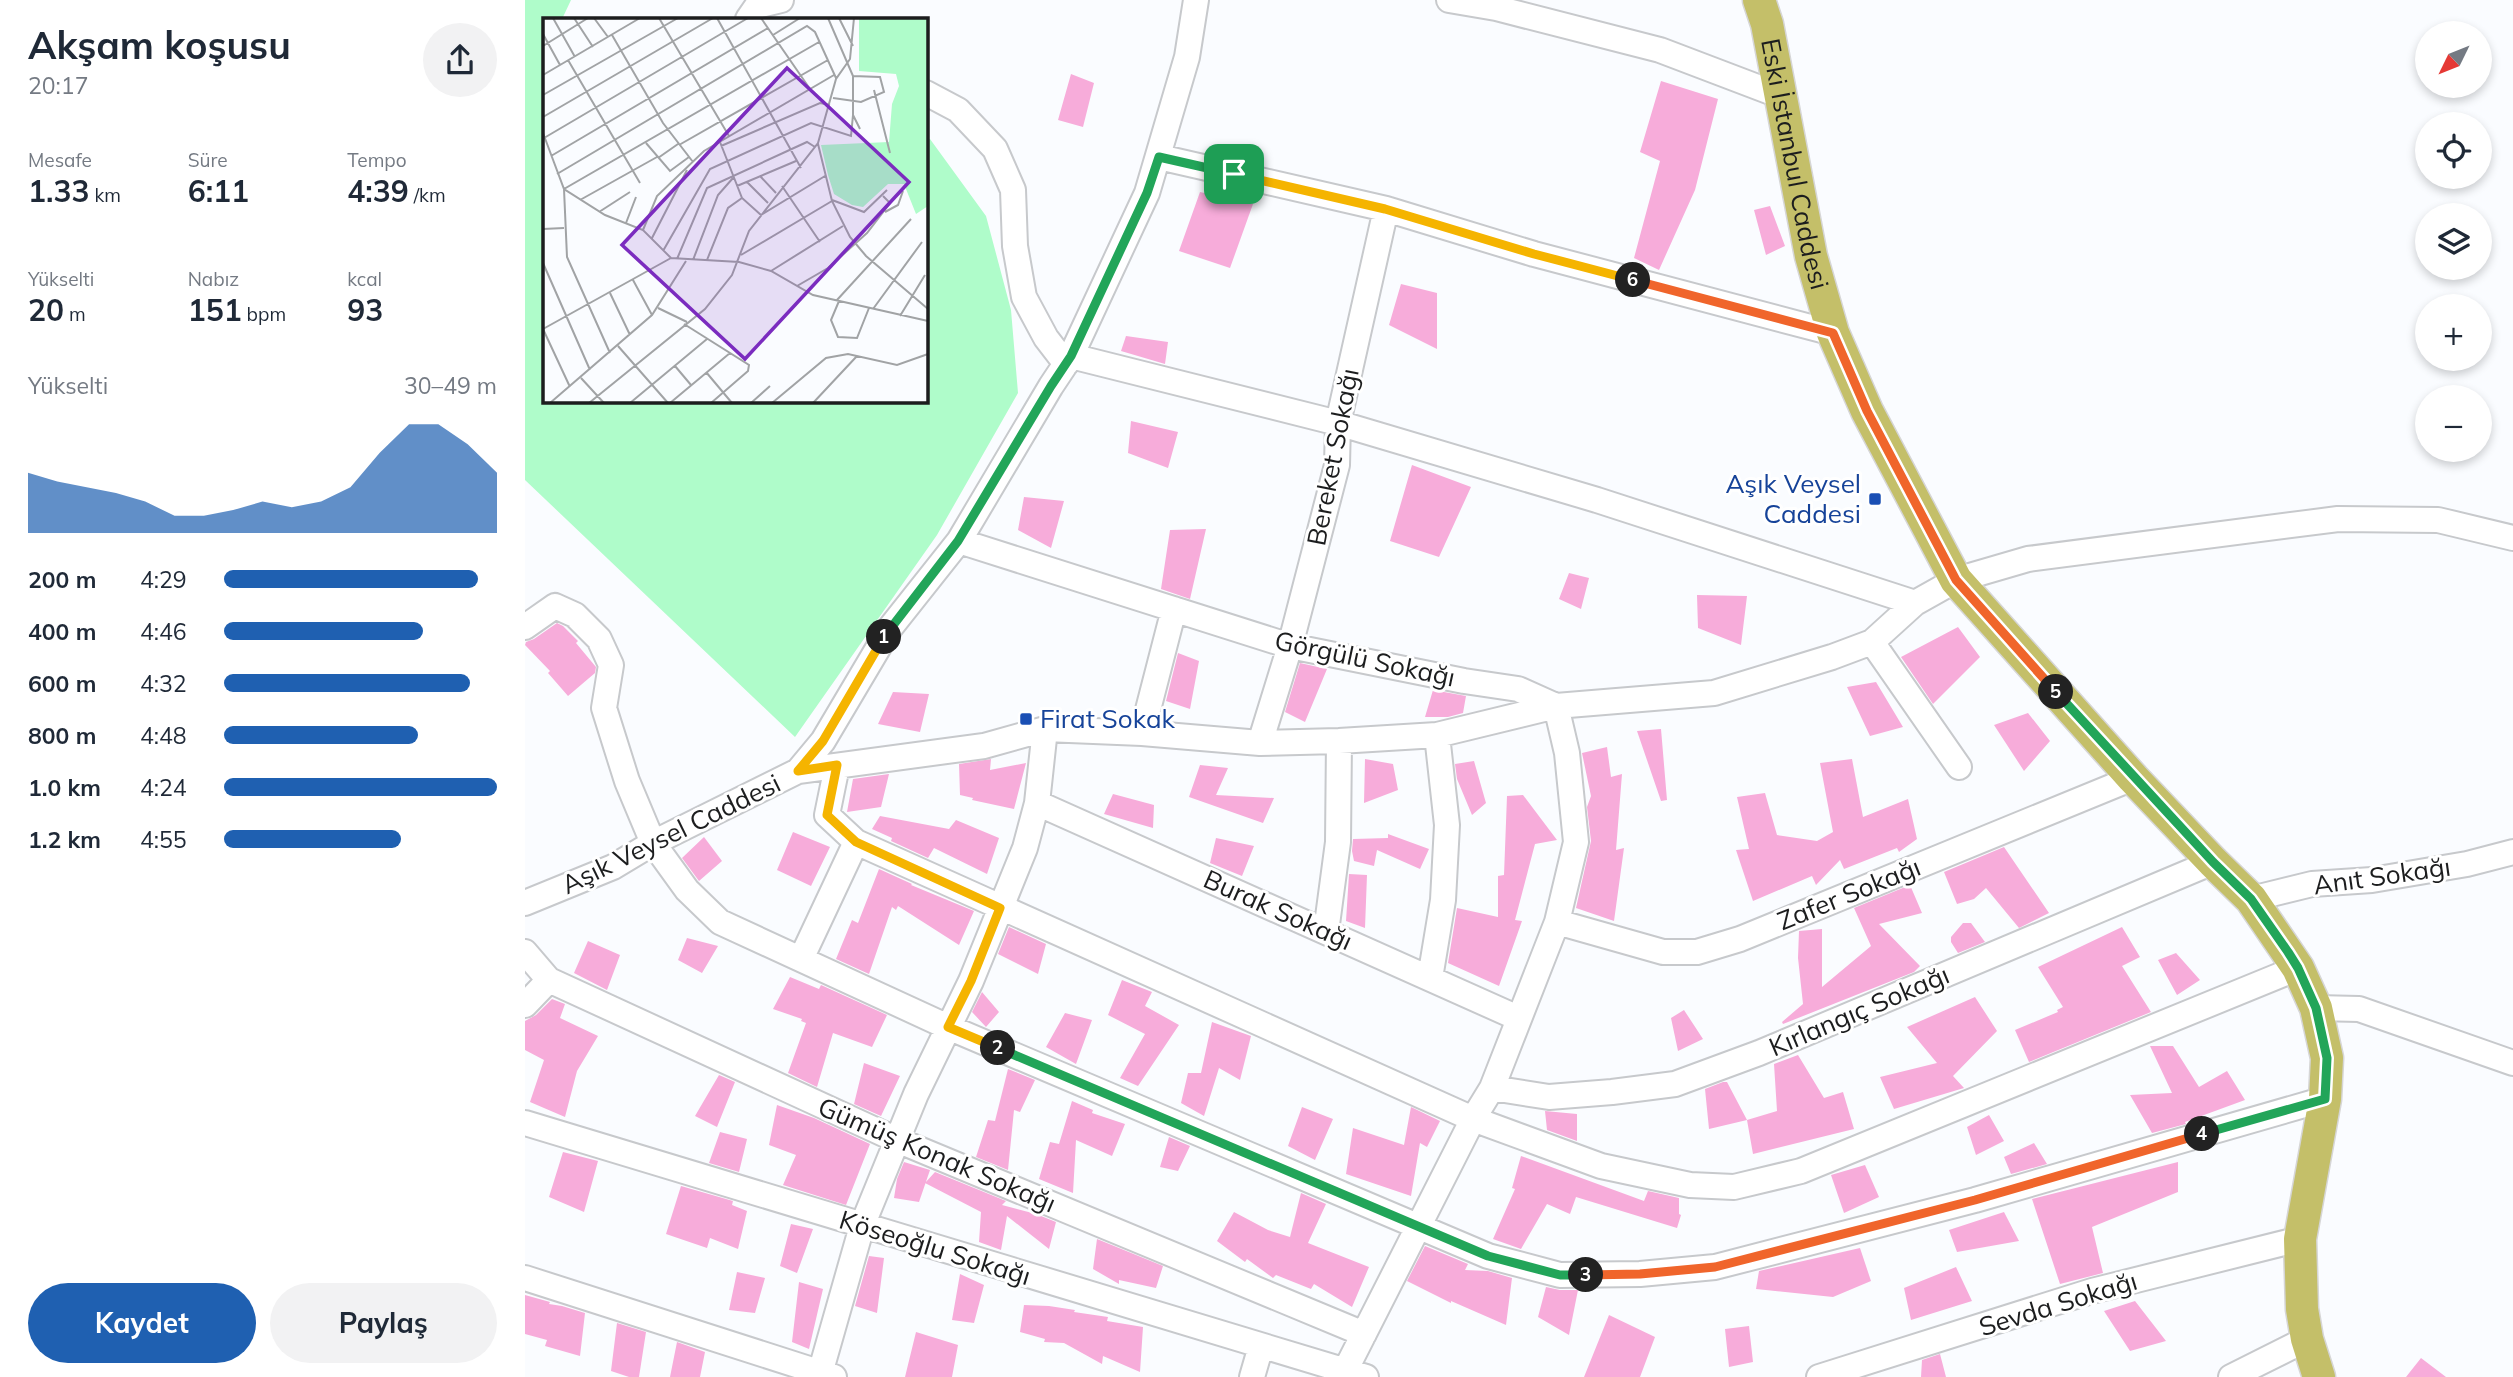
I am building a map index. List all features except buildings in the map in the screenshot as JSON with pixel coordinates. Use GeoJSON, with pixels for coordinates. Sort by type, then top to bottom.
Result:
{"type":"FeatureCollection","features":[{"type":"Feature","properties":{"kind":"main road","name":"Eski İstanbul Caddesi"},"geometry":{"type":"LineString","coordinates":[[1759,0],[1767,24],[1811,256],[1833,333],[1867,411],[1956,580],[2133,778],[2251,899],[2298,968],[2316,1008],[2327,1058],[2325,1099],[2300,1239],[2302,1308],[2307,1339],[2319,1377]]}},
{"type":"Feature","properties":{"kind":"street"},"geometry":{"type":"LineString","coordinates":[[749,18],[757,6],[781,0]]}},
{"type":"Feature","properties":{"kind":"street"},"geometry":{"type":"LineString","coordinates":[[798,771],[823,741],[890,628],[958,541],[1069,360],[1147,193],[1187,57],[1196,0]]}},
{"type":"Feature","properties":{"kind":"street"},"geometry":{"type":"LineString","coordinates":[[1449,0],[1496,8],[1660,50],[1781,96]]}},
{"type":"Feature","properties":{"kind":"street"},"geometry":{"type":"LineString","coordinates":[[927,94],[958,110],[995,149],[1013,191],[1015,246],[1024,297],[1046,338],[1069,360],[1338,423],[1597,500],[1915,603]]}},
{"type":"Feature","properties":{"kind":"street"},"geometry":{"type":"LineString","coordinates":[[1159,157],[1385,209],[1534,254],[1833,333]]}},
{"type":"Feature","properties":{"kind":"street","name":"Bereket Sokağı"},"geometry":{"type":"LineString","coordinates":[[1260,743],[1290,646],[1337,466],[1338,423],[1385,209]]}},
{"type":"Feature","properties":{"kind":"street","name":"Aşık Veysel Caddesi"},"geometry":{"type":"LineString","coordinates":[[525,903],[613,867],[653,843],[798,771],[984,746],[1045,729],[1142,733],[1260,743],[1437,735],[1556,706],[1714,693],[1872,642],[1915,603],[1956,580],[2028,559],[2338,519],[2438,520],[2513,538]]}},
{"type":"Feature","properties":{"kind":"street","name":"Görgülü Sokağı"},"geometry":{"type":"LineString","coordinates":[[958,541],[1290,646],[1464,681],[1518,688],[1556,706]]}},
{"type":"Feature","properties":{"kind":"street"},"geometry":{"type":"LineString","coordinates":[[525,627],[555,606],[575,615],[599,639],[611,666],[604,708],[627,780],[653,843],[687,890],[720,922],[948,1027],[1488,1256],[1560,1275],[1640,1274],[1715,1267],[1975,1200],[2325,1099]]}},
{"type":"Feature","properties":{"kind":"street"},"geometry":{"type":"LineString","coordinates":[[1142,733],[1174,610]]}},
{"type":"Feature","properties":{"kind":"street"},"geometry":{"type":"LineString","coordinates":[[1872,642],[1959,767]]}},
{"type":"Feature","properties":{"kind":"street"},"geometry":{"type":"LineString","coordinates":[[1355,1374],[1364,1334],[1473,1119],[1492,1088],[1557,922],[1576,842],[1567,753],[1556,706]]}},
{"type":"Feature","properties":{"kind":"street"},"geometry":{"type":"LineString","coordinates":[[525,1278],[824,1376],[862,1226],[897,1140],[971,981],[1025,848],[1037,803],[1045,729]]}},
{"type":"Feature","properties":{"kind":"street"},"geometry":{"type":"LineString","coordinates":[[1430,978],[1443,900],[1447,825],[1437,735]]}},
{"type":"Feature","properties":{"kind":"street"},"geometry":{"type":"LineString","coordinates":[[1326,932],[1338,842],[1339,741]]}},
{"type":"Feature","properties":{"kind":"street"},"geometry":{"type":"LineString","coordinates":[[837,765],[827,815],[856,842],[1473,1119],[1601,1166],[1690,1185],[1734,1187],[1801,1171],[2298,968]]}},
{"type":"Feature","properties":{"kind":"street","name":"Zafer Sokağı"},"geometry":{"type":"LineString","coordinates":[[1557,922],[1663,952],[1697,951],[1740,939],[2133,778]]}},
{"type":"Feature","properties":{"kind":"street","name":"Burak Sokağı"},"geometry":{"type":"LineString","coordinates":[[1037,803],[1518,1018]]}},
{"type":"Feature","properties":{"kind":"street"},"geometry":{"type":"LineString","coordinates":[[801,959],[856,842]]}},
{"type":"Feature","properties":{"kind":"street","name":"Anıt Sokağı"},"geometry":{"type":"LineString","coordinates":[[2251,899],[2312,884],[2372,880],[2467,864],[2513,852]]}},
{"type":"Feature","properties":{"kind":"street","name":"Kırlangıç Sokağı"},"geometry":{"type":"LineString","coordinates":[[1492,1088],[1549,1097],[1675,1084],[1759,1053],[2213,862]]}},
{"type":"Feature","properties":{"kind":"street","name":"Gümüş Konak Sokağı"},"geometry":{"type":"LineString","coordinates":[[525,951],[549,980],[897,1140],[1364,1334]]}},
{"type":"Feature","properties":{"kind":"street"},"geometry":{"type":"LineString","coordinates":[[525,1005],[549,980]]}},
{"type":"Feature","properties":{"kind":"street"},"geometry":{"type":"LineString","coordinates":[[2316,1008],[2359,1009],[2513,1063]]}},
{"type":"Feature","properties":{"kind":"street","name":"Köseoğlu Sokağı"},"geometry":{"type":"LineString","coordinates":[[525,1123],[1355,1374]]}},
{"type":"Feature","properties":{"kind":"street","name":"Sevda Sokağı"},"geometry":{"type":"LineString","coordinates":[[1819,1377],[2092,1291],[2300,1239]]}},
{"type":"Feature","properties":{"kind":"street"},"geometry":{"type":"LineString","coordinates":[[2231,1377],[2307,1339]]}},
{"type":"Feature","properties":{"kind":"street"},"geometry":{"type":"LineString","coordinates":[[1252,1377],[1261,1346]]}},
{"type":"Feature","properties":{"kind":"green space"},"geometry":{"type":"Polygon","coordinates":[[[525,0],[571,0],[564,18],[543,18],[543,402],[927,402],[927,138],[986,216],[1011,310],[1018,393],[937,535],[795,737],[525,480],[525,0]]]}},
{"type":"Feature","properties":{"kind":"place","name":"Aşık Veysel Caddesi"},"geometry":{"type":"Point","coordinates":[1875,499]}},
{"type":"Feature","properties":{"kind":"place","name":"Firat Sokak"},"geometry":{"type":"Point","coordinates":[1026,719]}},
{"type":"Feature","properties":{"kind":"route"},"geometry":{"type":"LineString","coordinates":[[1159,157],[1234,174],[1385,209],[1534,254],[1833,333],[1867,411],[1956,580],[2133,778],[2251,899],[2288,952],[2316,1008],[2327,1058],[2325,1099],[1975,1200],[1715,1267],[1640,1274],[1560,1275],[1488,1256],[948,1027],[971,981],[1000,908],[856,842],[827,815],[837,765],[798,771],[823,741],[890,628],[958,541],[1071,356],[1147,193],[1159,157]]}}]}
